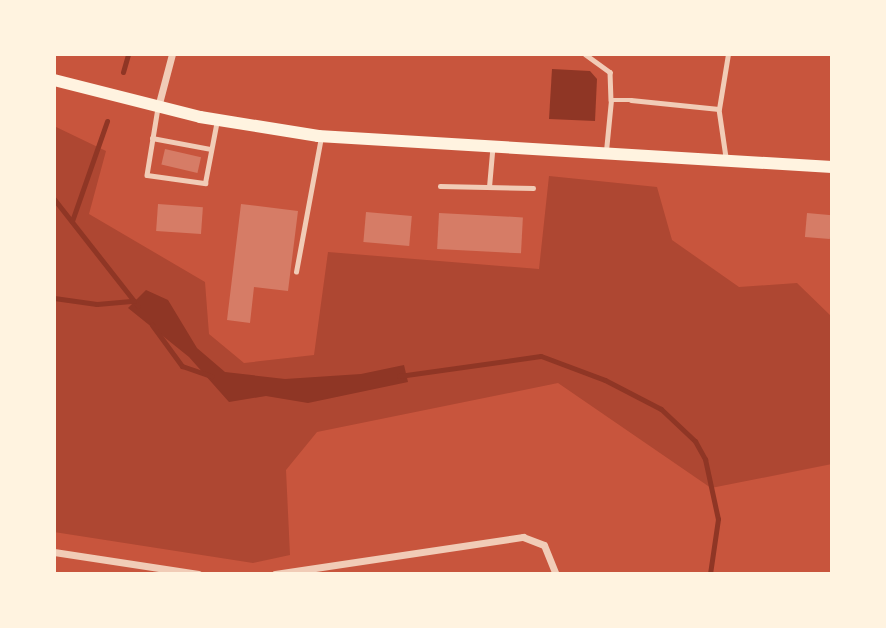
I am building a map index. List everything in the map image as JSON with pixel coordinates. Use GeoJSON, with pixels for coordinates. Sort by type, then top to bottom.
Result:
{"type":"FeatureCollection","features":[{"type":"Feature","properties":{"kind":"main road"},"geometry":{"type":"LineString","coordinates":[[54,80],[158,108],[321,136],[832,167]]}},
{"type":"Feature","properties":{"kind":"street"},"geometry":{"type":"LineString","coordinates":[[158,108],[172,54]]}},
{"type":"Feature","properties":{"kind":"street"},"geometry":{"type":"LineString","coordinates":[[275,574],[511,537],[531,538],[544,545],[555,574]]}},
{"type":"Feature","properties":{"kind":"street"},"geometry":{"type":"LineString","coordinates":[[54,552],[198,574]]}},
{"type":"Feature","properties":{"kind":"lane"},"geometry":{"type":"LineString","coordinates":[[585,54],[610,72],[611,100],[606,155]]}},
{"type":"Feature","properties":{"kind":"lane"},"geometry":{"type":"LineString","coordinates":[[727,162],[719,109],[728,54]]}},
{"type":"Feature","properties":{"kind":"lane"},"geometry":{"type":"LineString","coordinates":[[611,100],[719,109]]}},
{"type":"Feature","properties":{"kind":"lane"},"geometry":{"type":"LineString","coordinates":[[158,108],[147,175],[205,183],[217,120]]}},
{"type":"Feature","properties":{"kind":"lane"},"geometry":{"type":"LineString","coordinates":[[296,272],[321,136]]}},
{"type":"Feature","properties":{"kind":"lane"},"geometry":{"type":"LineString","coordinates":[[152,138],[211,149]]}},
{"type":"Feature","properties":{"kind":"lane"},"geometry":{"type":"LineString","coordinates":[[489,187],[492,148]]}},
{"type":"Feature","properties":{"kind":"lane"},"geometry":{"type":"LineString","coordinates":[[440,186],[533,188]]}},
{"type":"Feature","properties":{"kind":"shaded area"},"geometry":{"type":"Polygon","coordinates":[[[552,69],[590,71],[597,79],[595,121],[549,119],[552,69]]]}},
{"type":"Feature","properties":{"kind":"shaded area"},"geometry":{"type":"Polygon","coordinates":[[[54,126],[106,151],[89,214],[205,282],[209,334],[244,363],[314,355],[328,252],[539,269],[549,176],[657,187],[672,240],[739,287],[797,283],[832,317],[832,464],[711,488],[558,383],[317,432],[286,470],[290,555],[253,563],[54,532],[54,126]]]}},
{"type":"Feature","properties":{"kind":"shaded area"},"geometry":{"type":"Polygon","coordinates":[[[146,290],[168,300],[197,348],[225,372],[285,379],[361,374],[404,365],[408,382],[308,403],[266,396],[229,402],[189,357],[128,308],[146,290]]]}},
{"type":"Feature","properties":{"kind":"building"},"geometry":{"type":"Polygon","coordinates":[[[165,149],[201,157],[197,173],[161,165],[165,149]]]}},
{"type":"Feature","properties":{"kind":"building"},"geometry":{"type":"Polygon","coordinates":[[[158,204],[203,207],[201,234],[156,231],[158,204]]]}},
{"type":"Feature","properties":{"kind":"building"},"geometry":{"type":"Polygon","coordinates":[[[241,204],[298,211],[288,291],[254,287],[250,323],[227,320],[241,204]]]}},
{"type":"Feature","properties":{"kind":"building"},"geometry":{"type":"Polygon","coordinates":[[[366,212],[412,216],[409,246],[363,242],[366,212]]]}},
{"type":"Feature","properties":{"kind":"building"},"geometry":{"type":"Polygon","coordinates":[[[439,213],[523,217],[521,253],[437,249],[439,213]]]}},
{"type":"Feature","properties":{"kind":"building"},"geometry":{"type":"Polygon","coordinates":[[[807,213],[832,215],[830,239],[805,237],[807,213]]]}},
{"type":"Feature","properties":{"kind":"waterway"},"geometry":{"type":"LineString","coordinates":[[123,72],[128,54]]}},
{"type":"Feature","properties":{"kind":"waterway"},"geometry":{"type":"LineString","coordinates":[[72,221],[107,121]]}},
{"type":"Feature","properties":{"kind":"waterway"},"geometry":{"type":"LineString","coordinates":[[54,199],[138,306]]}},
{"type":"Feature","properties":{"kind":"waterway"},"geometry":{"type":"LineString","coordinates":[[54,298],[97,304],[134,301]]}},
{"type":"Feature","properties":{"kind":"waterway"},"geometry":{"type":"LineString","coordinates":[[152,325],[182,366],[211,376]]}},
{"type":"Feature","properties":{"kind":"waterway"},"geometry":{"type":"LineString","coordinates":[[399,376],[541,356],[605,380],[661,409],[695,441],[705,459],[718,519],[710,574]]}}]}
